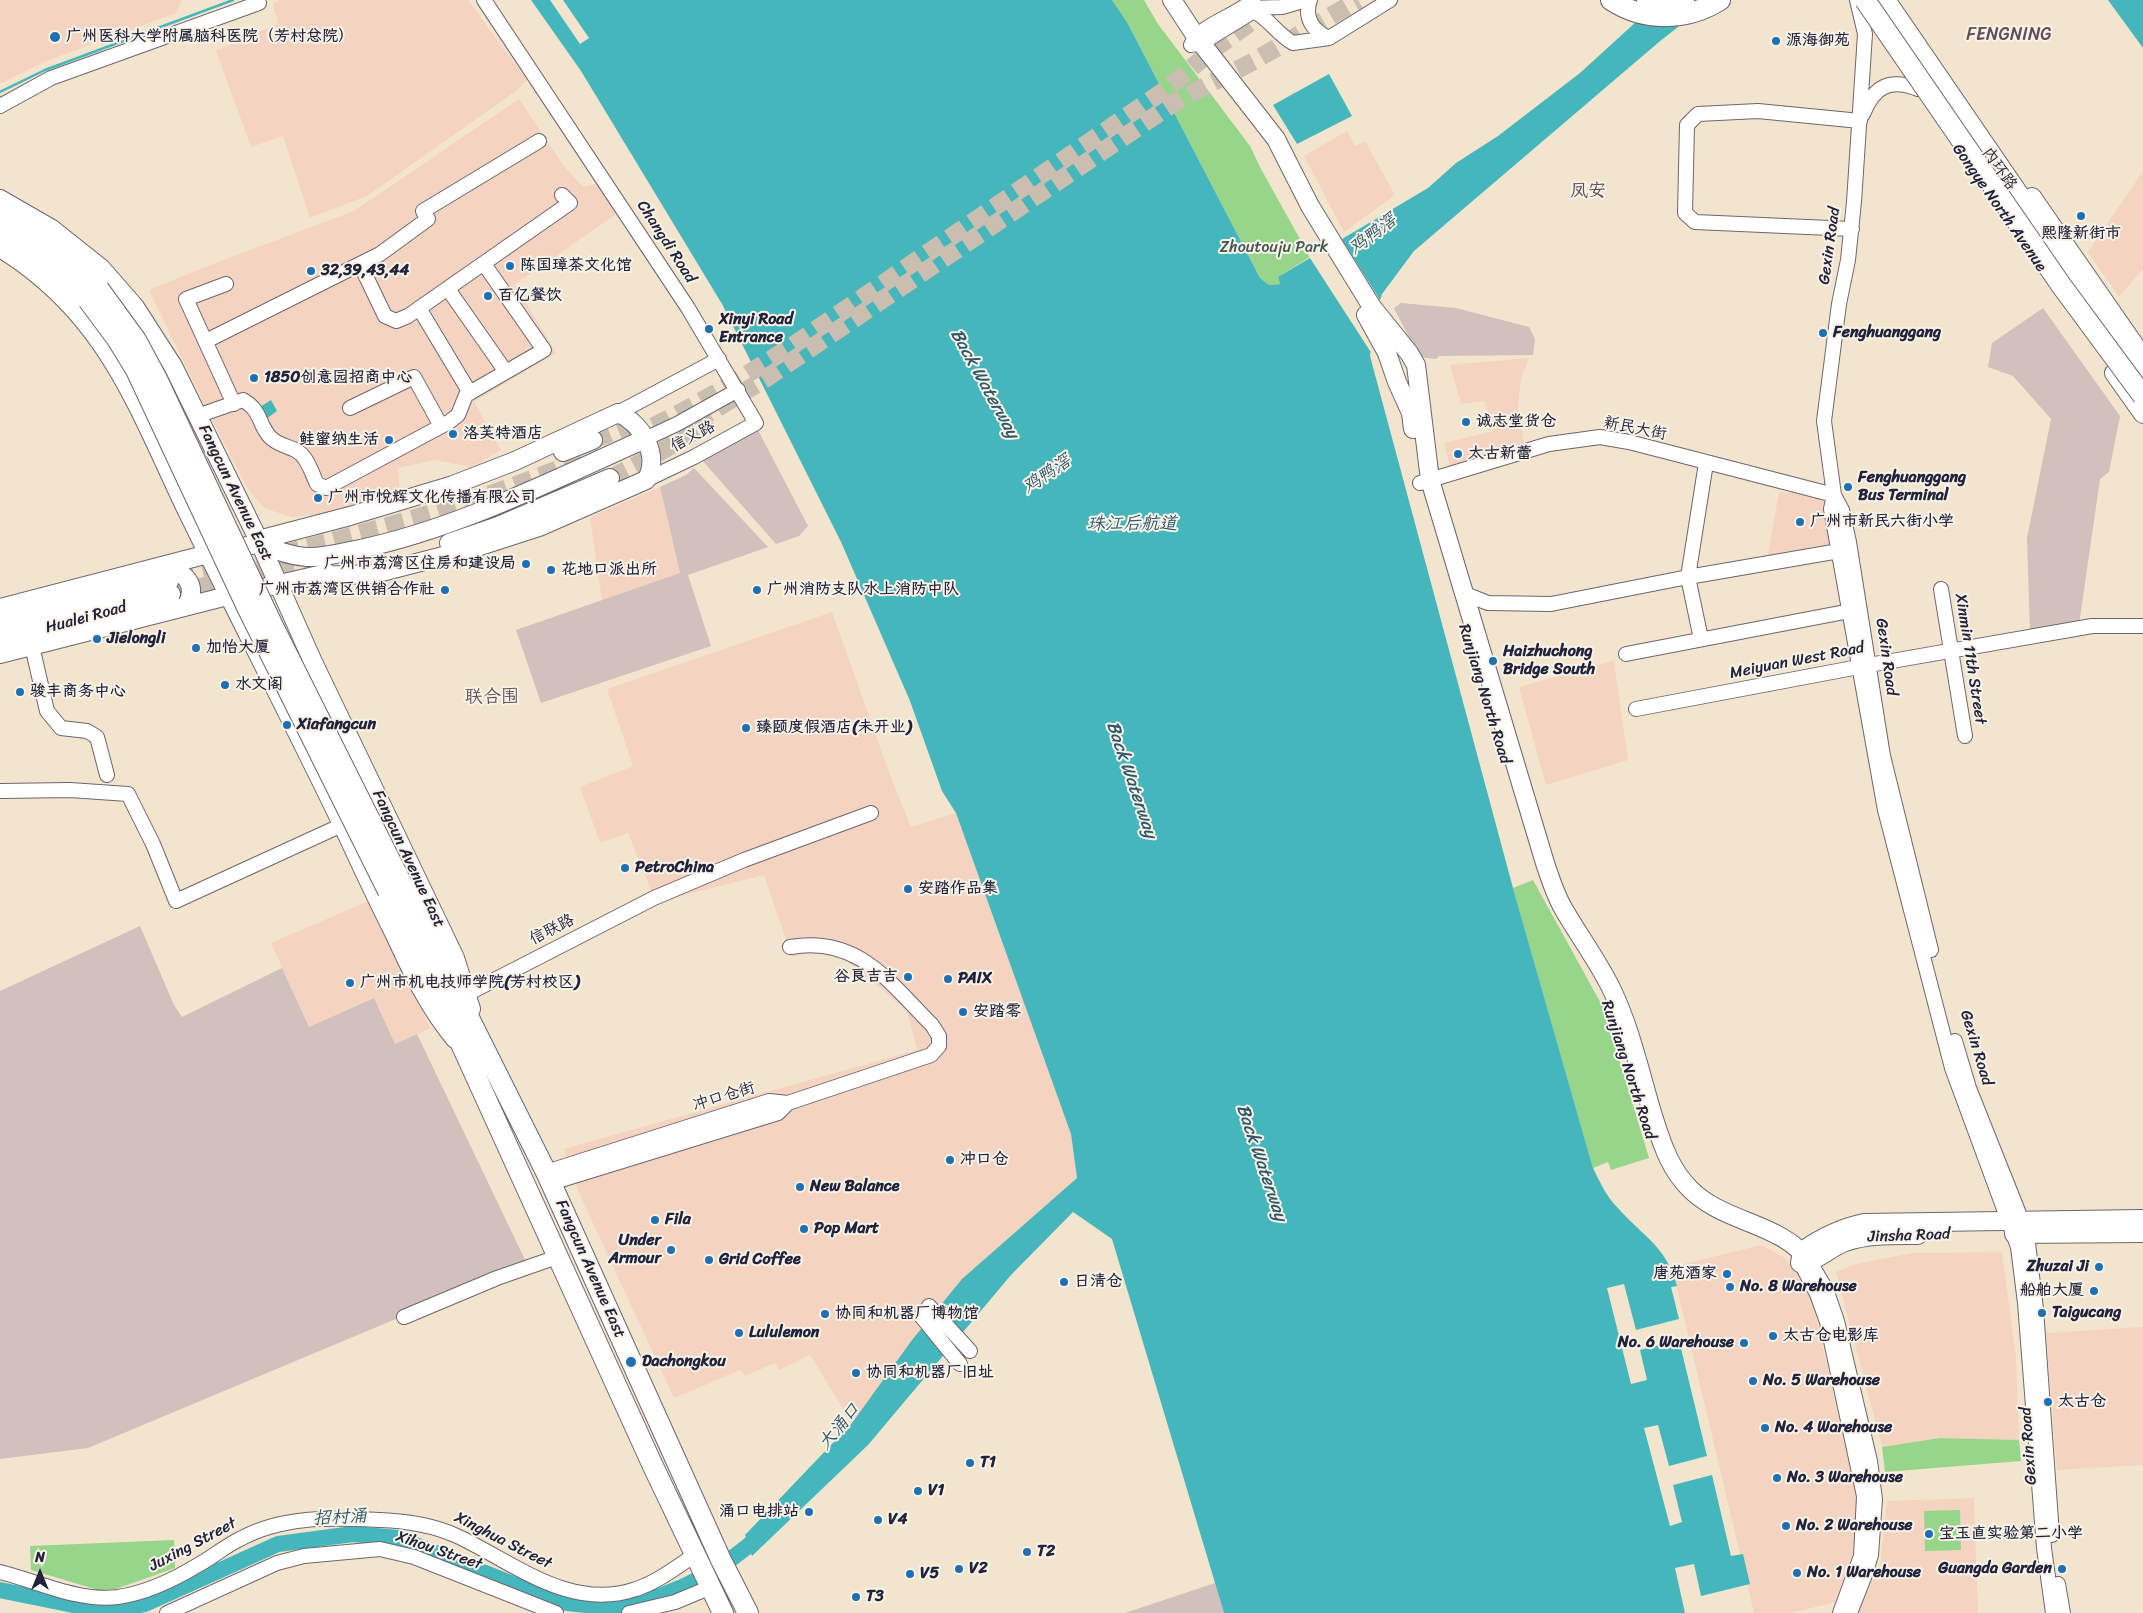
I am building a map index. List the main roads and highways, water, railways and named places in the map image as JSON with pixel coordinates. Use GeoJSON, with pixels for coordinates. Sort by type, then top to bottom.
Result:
{"type":"FeatureCollection","features":[{"type":"Feature","properties":{"kind":"highway"},"geometry":{"type":"LineString","coordinates":[[1611,0],[1636,12],[1659,16],[1694,12],[1720,0]]}},
{"type":"Feature","properties":{"kind":"highway"},"geometry":{"type":"LineString","coordinates":[[1647,0],[1663,2],[1684,0]]}},
{"type":"Feature","properties":{"kind":"highway","name":"内环路"},"geometry":{"type":"LineString","coordinates":[[1865,0],[2062,285]]}},
{"type":"Feature","properties":{"kind":"highway","name":"内环路"},"geometry":{"type":"LineString","coordinates":[[1885,0],[2116,337],[2141,370]]}},
{"type":"Feature","properties":{"kind":"highway","name":"Fangcun Avenue East"},"geometry":{"type":"LineString","coordinates":[[0,213],[65,256],[94,294],[136,340],[157,379],[395,888],[459,1045],[723,1613]]}},
{"type":"Feature","properties":{"kind":"highway","name":"Fangcun Avenue East"},"geometry":{"type":"LineString","coordinates":[[0,231],[42,257],[94,294]]}},
{"type":"Feature","properties":{"kind":"highway"},"geometry":{"type":"LineString","coordinates":[[2062,285],[2143,396]]}},
{"type":"Feature","properties":{"kind":"highway"},"geometry":{"type":"LineString","coordinates":[[2062,285],[2143,406]]}},
{"type":"Feature","properties":{"kind":"highway","name":"Fangcun Avenue East"},"geometry":{"type":"LineString","coordinates":[[395,888],[478,1036],[548,1177],[723,1566],[748,1613]]}},
{"type":"Feature","properties":{"kind":"main road"},"geometry":{"type":"LineString","coordinates":[[1160,0],[1196,41],[1250,114],[1284,152],[1310,206],[1372,307],[1409,352],[1416,365],[1424,474]]}},
{"type":"Feature","properties":{"kind":"main road"},"geometry":{"type":"LineString","coordinates":[[1172,0],[1196,41]]}},
{"type":"Feature","properties":{"kind":"main road","name":"Gongye North Avenue"},"geometry":{"type":"LineString","coordinates":[[1857,0],[1923,86],[1986,158],[2015,199],[2089,337],[2143,414]]}},
{"type":"Feature","properties":{"kind":"main road","name":"Gongye North Avenue"},"geometry":{"type":"LineString","coordinates":[[1885,0],[1986,158],[2141,370]]}},
{"type":"Feature","properties":{"kind":"main road"},"geometry":{"type":"LineString","coordinates":[[1895,0],[1986,158]]}},
{"type":"Feature","properties":{"kind":"main road","name":"Fangcun Avenue East"},"geometry":{"type":"LineString","coordinates":[[0,199],[52,229],[110,279],[149,325],[173,366],[260,543],[313,662],[455,958],[478,1036]]}},
{"type":"Feature","properties":{"kind":"main road","name":"Fangcun Avenue East"},"geometry":{"type":"LineString","coordinates":[[0,248],[30,268],[58,292],[102,342],[126,381],[208,554],[273,682],[425,996],[439,1020],[459,1045]]}},
{"type":"Feature","properties":{"kind":"main road"},"geometry":{"type":"LineString","coordinates":[[2089,337],[2141,370],[2143,386]]}},
{"type":"Feature","properties":{"kind":"main road"},"geometry":{"type":"LineString","coordinates":[[260,543],[266,538],[392,504],[481,475],[618,413],[632,420],[645,439],[653,463],[652,471],[646,480],[538,527],[474,548],[374,574],[316,576]]}},
{"type":"Feature","properties":{"kind":"main road"},"geometry":{"type":"LineString","coordinates":[[260,543],[277,550],[307,557],[383,543],[516,497],[645,439]]}},
{"type":"Feature","properties":{"kind":"main road"},"geometry":{"type":"LineString","coordinates":[[0,608],[169,581],[208,554],[352,524],[440,500],[593,440]]}},
{"type":"Feature","properties":{"kind":"main road","name":"Runjiang North Road"},"geometry":{"type":"LineString","coordinates":[[1424,474],[1465,594],[1550,878],[1562,907],[1601,970],[1620,1009],[1670,1162],[1689,1188],[1714,1208],[1783,1237],[1804,1259]]}},
{"type":"Feature","properties":{"kind":"main road","name":"Runjiang North Road"},"geometry":{"type":"LineString","coordinates":[[1424,474],[1536,872],[1554,911],[1610,1010],[1652,1144],[1662,1168],[1681,1195],[1708,1216],[1724,1225],[1804,1259]]}},
{"type":"Feature","properties":{"kind":"main road"},"geometry":{"type":"LineString","coordinates":[[0,654],[187,605],[316,576],[462,539],[542,508],[610,478]]}},
{"type":"Feature","properties":{"kind":"main road"},"geometry":{"type":"LineString","coordinates":[[169,581],[181,572],[189,579],[191,597],[187,605]]}},
{"type":"Feature","properties":{"kind":"main road","name":"Hualei Road"},"geometry":{"type":"LineString","coordinates":[[0,626],[169,581]]}},
{"type":"Feature","properties":{"kind":"main road","name":"Hualei Road"},"geometry":{"type":"LineString","coordinates":[[0,640],[169,581]]}},
{"type":"Feature","properties":{"kind":"main road"},"geometry":{"type":"LineString","coordinates":[[273,682],[313,662]]}},
{"type":"Feature","properties":{"kind":"main road","name":"Jinsha Road"},"geometry":{"type":"LineString","coordinates":[[1804,1259],[1859,1238],[2143,1219]]}},
{"type":"Feature","properties":{"kind":"main road","name":"Jinsha Road"},"geometry":{"type":"LineString","coordinates":[[2018,1228],[2143,1232]]}},
{"type":"Feature","properties":{"kind":"water","name":"珠江后航道"},"geometry":{"type":"Polygon","coordinates":[[[531,0],[1112,0],[1127,22],[1260,278],[1269,285],[1280,284],[1278,277],[1428,188],[1456,163],[1498,136],[1580,73],[1660,0],[1712,0],[1659,42],[1414,251],[1382,294],[1375,316],[1370,356],[1513,888],[1593,1168],[1613,1203],[1660,1251],[1672,1272],[1677,1286],[1671,1287],[1679,1319],[1636,1330],[1624,1284],[1607,1288],[1631,1384],[1647,1380],[1640,1350],[1679,1340],[1707,1456],[1669,1466],[1658,1425],[1644,1428],[1670,1526],[1682,1522],[1673,1485],[1712,1475],[1731,1556],[1743,1554],[1750,1584],[1701,1596],[1694,1564],[1675,1568],[1685,1613],[1224,1613],[1112,1239],[1073,1212],[1011,1275],[868,1445],[752,1556],[745,1535],[852,1423],[912,1340],[962,1279],[1077,1178],[1071,1134],[956,813],[942,791],[910,701],[841,542],[722,304],[581,71],[531,0]]]}},
{"type":"Feature","properties":{"kind":"water"},"geometry":{"type":"Polygon","coordinates":[[[2108,0],[2143,0],[2143,48],[2108,0]]]}},
{"type":"Feature","properties":{"kind":"water"},"geometry":{"type":"Polygon","coordinates":[[[1329,74],[1352,116],[1297,144],[1273,105],[1329,74]]]}},
{"type":"Feature","properties":{"kind":"water"},"geometry":{"type":"Polygon","coordinates":[[[271,400],[277,411],[266,419],[260,407],[271,400]]]}},
{"type":"Feature","properties":{"kind":"waterway"},"geometry":{"type":"LineString","coordinates":[[0,92],[45,70],[233,0]]}},
{"type":"Feature","properties":{"kind":"waterway","name":"招村涌"},"geometry":{"type":"LineString","coordinates":[[0,1590],[108,1612],[145,1604],[278,1544],[353,1534],[398,1538],[555,1601],[592,1606],[610,1606],[647,1600],[683,1587],[717,1568],[763,1533]]}},
{"type":"Feature","properties":{"kind":"tunnel"},"geometry":{"type":"LineString","coordinates":[[629,438],[712,395],[792,346],[1168,88],[1210,52],[1281,0]]}},
{"type":"Feature","properties":{"kind":"tunnel"},"geometry":{"type":"LineString","coordinates":[[694,422],[765,379],[1177,101],[1254,61],[1358,0]]}},
{"type":"Feature","properties":{"kind":"tunnel"},"geometry":{"type":"LineString","coordinates":[[610,478],[662,451],[710,419]]}},
{"type":"Feature","properties":{"kind":"tunnel"},"geometry":{"type":"LineString","coordinates":[[593,440],[642,420]]}},
{"type":"Feature","properties":{"kind":"tunnel"},"geometry":{"type":"LineString","coordinates":[[177,580],[333,541],[436,512],[537,477],[587,457]]}},
{"type":"Feature","properties":{"kind":"tunnel"},"geometry":{"type":"LineString","coordinates":[[171,594],[316,559]]}},
{"type":"Feature","properties":{"kind":"place","name":"广州医科大学附属脑科医院（芳村总院）"},"geometry":{"type":"Point","coordinates":[55,37]}},
{"type":"Feature","properties":{"kind":"place","name":"源海御苑"},"geometry":{"type":"Point","coordinates":[1776,41]}},
{"type":"Feature","properties":{"kind":"place","name":"熙隆新街市"},"geometry":{"type":"Point","coordinates":[2081,216]}},
{"type":"Feature","properties":{"kind":"place","name":"陈国璋茶文化馆"},"geometry":{"type":"Point","coordinates":[510,266]}},
{"type":"Feature","properties":{"kind":"place","name":"32,39,43,44"},"geometry":{"type":"Point","coordinates":[311,271]}},
{"type":"Feature","properties":{"kind":"place","name":"百亿餐饮"},"geometry":{"type":"Point","coordinates":[488,296]}},
{"type":"Feature","properties":{"kind":"place","name":"Xinyi Road Entrance"},"geometry":{"type":"Point","coordinates":[709,329]}},
{"type":"Feature","properties":{"kind":"place","name":"Fenghuanggang"},"geometry":{"type":"Point","coordinates":[1823,333]}},
{"type":"Feature","properties":{"kind":"place","name":"1850创意园招商中心"},"geometry":{"type":"Point","coordinates":[254,378]}},
{"type":"Feature","properties":{"kind":"place","name":"诚志堂货仓"},"geometry":{"type":"Point","coordinates":[1466,422]}},
{"type":"Feature","properties":{"kind":"place","name":"洛芙特酒店"},"geometry":{"type":"Point","coordinates":[453,434]}},
{"type":"Feature","properties":{"kind":"place","name":"鲑蜜纳生活"},"geometry":{"type":"Point","coordinates":[389,440]}},
{"type":"Feature","properties":{"kind":"place","name":"太古新蕾"},"geometry":{"type":"Point","coordinates":[1458,454]}},
{"type":"Feature","properties":{"kind":"place","name":"Fenghuanggang Bus Terminal"},"geometry":{"type":"Point","coordinates":[1848,487]}},
{"type":"Feature","properties":{"kind":"place","name":"广州市悦辉文化传播有限公司"},"geometry":{"type":"Point","coordinates":[318,498]}},
{"type":"Feature","properties":{"kind":"place","name":"广州市新民六街小学"},"geometry":{"type":"Point","coordinates":[1800,522]}},
{"type":"Feature","properties":{"kind":"place","name":"广州市荔湾区住房和建设局"},"geometry":{"type":"Point","coordinates":[526,564]}},
{"type":"Feature","properties":{"kind":"place","name":"花地口派出所"},"geometry":{"type":"Point","coordinates":[551,570]}},
{"type":"Feature","properties":{"kind":"place","name":"广州市荔湾区供销合作社"},"geometry":{"type":"Point","coordinates":[445,590]}},
{"type":"Feature","properties":{"kind":"place","name":"广州消防支队水上消防中队"},"geometry":{"type":"Point","coordinates":[757,590]}},
{"type":"Feature","properties":{"kind":"place","name":"Jielongli"},"geometry":{"type":"Point","coordinates":[97,639]}},
{"type":"Feature","properties":{"kind":"place","name":"加怡大厦"},"geometry":{"type":"Point","coordinates":[196,648]}},
{"type":"Feature","properties":{"kind":"place","name":"Haizhuchong Bridge South"},"geometry":{"type":"Point","coordinates":[1493,661]}},
{"type":"Feature","properties":{"kind":"place","name":"水文阁"},"geometry":{"type":"Point","coordinates":[225,685]}},
{"type":"Feature","properties":{"kind":"place","name":"骏丰商务中心"},"geometry":{"type":"Point","coordinates":[20,692]}},
{"type":"Feature","properties":{"kind":"place","name":"Xiafangcun"},"geometry":{"type":"Point","coordinates":[287,725]}},
{"type":"Feature","properties":{"kind":"place","name":"臻颐度假酒店(未开业)"},"geometry":{"type":"Point","coordinates":[746,728]}},
{"type":"Feature","properties":{"kind":"place","name":"PetroChina"},"geometry":{"type":"Point","coordinates":[625,868]}},
{"type":"Feature","properties":{"kind":"place","name":"安踏作品集"},"geometry":{"type":"Point","coordinates":[908,889]}},
{"type":"Feature","properties":{"kind":"place","name":"谷良吉吉"},"geometry":{"type":"Point","coordinates":[908,977]}},
{"type":"Feature","properties":{"kind":"place","name":"PAIX"},"geometry":{"type":"Point","coordinates":[948,979]}},
{"type":"Feature","properties":{"kind":"place","name":"广州市机电技师学院(芳村校区)"},"geometry":{"type":"Point","coordinates":[350,983]}},
{"type":"Feature","properties":{"kind":"place","name":"安踏零"},"geometry":{"type":"Point","coordinates":[963,1012]}},
{"type":"Feature","properties":{"kind":"place","name":"冲口仓"},"geometry":{"type":"Point","coordinates":[950,1160]}},
{"type":"Feature","properties":{"kind":"place","name":"New Balance"},"geometry":{"type":"Point","coordinates":[800,1187]}},
{"type":"Feature","properties":{"kind":"place","name":"Fila"},"geometry":{"type":"Point","coordinates":[655,1220]}},
{"type":"Feature","properties":{"kind":"place","name":"Pop Mart"},"geometry":{"type":"Point","coordinates":[804,1229]}},
{"type":"Feature","properties":{"kind":"place","name":"Under Armour"},"geometry":{"type":"Point","coordinates":[671,1250]}},
{"type":"Feature","properties":{"kind":"place","name":"Grid Coffee"},"geometry":{"type":"Point","coordinates":[709,1260]}},
{"type":"Feature","properties":{"kind":"place","name":"Zhuzai Ji"},"geometry":{"type":"Point","coordinates":[2099,1267]}},
{"type":"Feature","properties":{"kind":"place","name":"唐苑酒家"},"geometry":{"type":"Point","coordinates":[1727,1274]}},
{"type":"Feature","properties":{"kind":"place","name":"日清仓"},"geometry":{"type":"Point","coordinates":[1064,1282]}},
{"type":"Feature","properties":{"kind":"place","name":"No. 8 Warehouse"},"geometry":{"type":"Point","coordinates":[1730,1287]}},
{"type":"Feature","properties":{"kind":"place","name":"船舶大厦"},"geometry":{"type":"Point","coordinates":[2094,1291]}},
{"type":"Feature","properties":{"kind":"place","name":"Taigucang"},"geometry":{"type":"Point","coordinates":[2042,1313]}},
{"type":"Feature","properties":{"kind":"place","name":"协同和机器厂博物馆"},"geometry":{"type":"Point","coordinates":[825,1314]}},
{"type":"Feature","properties":{"kind":"place","name":"Lululemon"},"geometry":{"type":"Point","coordinates":[739,1333]}},
{"type":"Feature","properties":{"kind":"place","name":"太古仓电影库"},"geometry":{"type":"Point","coordinates":[1773,1336]}},
{"type":"Feature","properties":{"kind":"place","name":"No. 6 Warehouse"},"geometry":{"type":"Point","coordinates":[1744,1343]}},
{"type":"Feature","properties":{"kind":"place","name":"Dachongkou"},"geometry":{"type":"Point","coordinates":[631,1362]}},
{"type":"Feature","properties":{"kind":"place","name":"协同和机器厂旧址"},"geometry":{"type":"Point","coordinates":[856,1373]}},
{"type":"Feature","properties":{"kind":"place","name":"No. 5 Warehouse"},"geometry":{"type":"Point","coordinates":[1753,1381]}},
{"type":"Feature","properties":{"kind":"place","name":"太古仓"},"geometry":{"type":"Point","coordinates":[2048,1402]}},
{"type":"Feature","properties":{"kind":"place","name":"No. 4 Warehouse"},"geometry":{"type":"Point","coordinates":[1765,1428]}},
{"type":"Feature","properties":{"kind":"place","name":"T1"},"geometry":{"type":"Point","coordinates":[970,1463]}},
{"type":"Feature","properties":{"kind":"place","name":"No. 3 Warehouse"},"geometry":{"type":"Point","coordinates":[1777,1478]}},
{"type":"Feature","properties":{"kind":"place","name":"V1"},"geometry":{"type":"Point","coordinates":[918,1491]}},
{"type":"Feature","properties":{"kind":"place","name":"涌口电排站"},"geometry":{"type":"Point","coordinates":[809,1512]}},
{"type":"Feature","properties":{"kind":"place","name":"V4"},"geometry":{"type":"Point","coordinates":[878,1520]}},
{"type":"Feature","properties":{"kind":"place","name":"No. 2 Warehouse"},"geometry":{"type":"Point","coordinates":[1786,1526]}},
{"type":"Feature","properties":{"kind":"place","name":"宝玉直实验第二小学"},"geometry":{"type":"Point","coordinates":[1929,1534]}},
{"type":"Feature","properties":{"kind":"place","name":"T2"},"geometry":{"type":"Point","coordinates":[1027,1552]}},
{"type":"Feature","properties":{"kind":"place","name":"V2"},"geometry":{"type":"Point","coordinates":[959,1569]}},
{"type":"Feature","properties":{"kind":"place","name":"Guangda Garden"},"geometry":{"type":"Point","coordinates":[2062,1569]}},
{"type":"Feature","properties":{"kind":"place","name":"No. 1 Warehouse"},"geometry":{"type":"Point","coordinates":[1797,1573]}},
{"type":"Feature","properties":{"kind":"place","name":"V5"},"geometry":{"type":"Point","coordinates":[910,1574]}},
{"type":"Feature","properties":{"kind":"place","name":"T3"},"geometry":{"type":"Point","coordinates":[856,1597]}},
{"type":"Feature","properties":{"kind":"district","name":"FENGNING"},"geometry":{"type":"Point","coordinates":[2009,35]}},
{"type":"Feature","properties":{"kind":"district","name":"凤安"},"geometry":{"type":"Point","coordinates":[1588,191]}},
{"type":"Feature","properties":{"kind":"district","name":"联合围"},"geometry":{"type":"Point","coordinates":[492,697]}},
{"type":"Feature","properties":{"kind":"water label","name":"鸡鸭滘"},"geometry":{"type":"Point","coordinates":[1373,235]}},
{"type":"Feature","properties":{"kind":"water label","name":"Back Waterway"},"geometry":{"type":"Point","coordinates":[984,384]}},
{"type":"Feature","properties":{"kind":"water label","name":"鸡鸭滘"},"geometry":{"type":"Point","coordinates":[1047,475]}},
{"type":"Feature","properties":{"kind":"water label","name":"Back Waterway"},"geometry":{"type":"Point","coordinates":[1131,780]}},
{"type":"Feature","properties":{"kind":"water label","name":"Back Waterway"},"geometry":{"type":"Point","coordinates":[1261,1163]}},
{"type":"Feature","properties":{"kind":"water label","name":"大涌口"},"geometry":{"type":"Point","coordinates":[840,1427]}},
{"type":"Feature","properties":{"kind":"park label","name":"Zhoutouju Park"},"geometry":{"type":"Point","coordinates":[1274,248]}}]}
